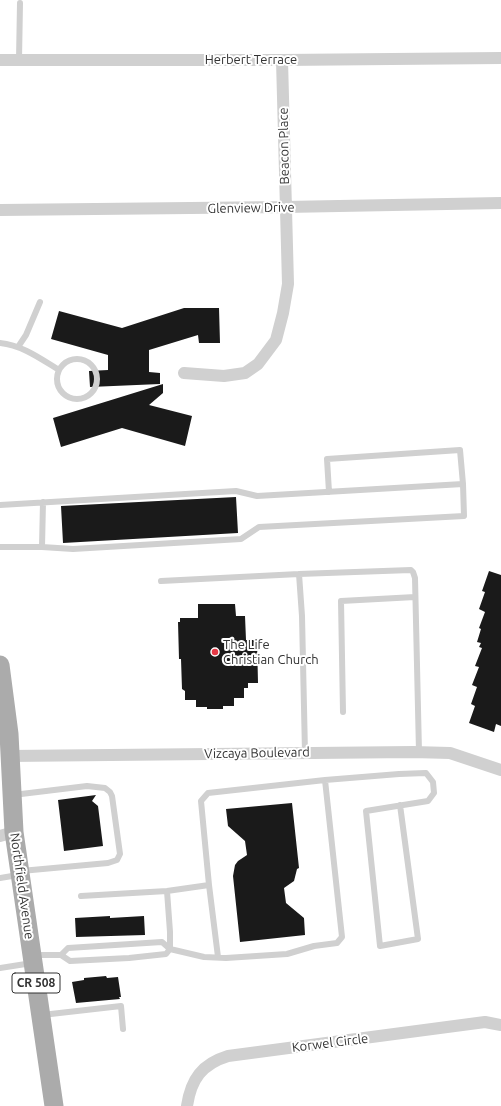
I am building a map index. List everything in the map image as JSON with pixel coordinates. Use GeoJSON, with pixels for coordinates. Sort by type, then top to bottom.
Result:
{"type":"FeatureCollection","features":[{"type":"Feature","properties":{"kind":"main road","name":"Northfield Avenue"},"geometry":{"type":"LineString","coordinates":[[0,665],[6,735],[5,757],[12,795],[7,834],[20,873],[54,1106]]}},
{"type":"Feature","properties":{"kind":"street","name":"Herbert Terrace"},"geometry":{"type":"LineString","coordinates":[[0,60],[501,58]]}},
{"type":"Feature","properties":{"kind":"street","name":"Beacon Place"},"geometry":{"type":"LineString","coordinates":[[184,373],[224,376],[245,373],[258,364],[276,340],[288,284],[282,60]]}},
{"type":"Feature","properties":{"kind":"street","name":"Glenview Drive"},"geometry":{"type":"LineString","coordinates":[[0,210],[501,203]]}},
{"type":"Feature","properties":{"kind":"street","name":"Vizcaya Boulevard"},"geometry":{"type":"LineString","coordinates":[[5,757],[419,752],[450,753],[501,770]]}},
{"type":"Feature","properties":{"kind":"street","name":"Korwel Circle"},"geometry":{"type":"LineString","coordinates":[[187,1106],[190,1088],[201,1071],[215,1060],[228,1056],[485,1022],[501,1025]]}},
{"type":"Feature","properties":{"kind":"lane"},"geometry":{"type":"LineString","coordinates":[[19,60],[20,3]]}},
{"type":"Feature","properties":{"kind":"lane"},"geometry":{"type":"LineString","coordinates":[[18,347],[26,335],[40,302]]}},
{"type":"Feature","properties":{"kind":"lane"},"geometry":{"type":"LineString","coordinates":[[0,343],[11,344],[18,347],[59,370]]}},
{"type":"Feature","properties":{"kind":"lane"},"geometry":{"type":"LineString","coordinates":[[75,360],[82,360],[88,363],[96,373],[97,380],[93,392],[82,398],[69,398],[60,389],[57,377],[59,370],[63,365],[75,360]]}},
{"type":"Feature","properties":{"kind":"lane"},"geometry":{"type":"LineString","coordinates":[[0,547],[73,549],[241,539],[259,527],[464,516],[460,450],[326,459],[329,492]]}},
{"type":"Feature","properties":{"kind":"lane"},"geometry":{"type":"LineString","coordinates":[[0,505],[236,491],[257,496],[462,484]]}},
{"type":"Feature","properties":{"kind":"lane"},"geometry":{"type":"LineString","coordinates":[[42,547],[43,502]]}},
{"type":"Feature","properties":{"kind":"lane"},"geometry":{"type":"LineString","coordinates":[[161,581],[411,570],[415,578],[419,752]]}},
{"type":"Feature","properties":{"kind":"lane"},"geometry":{"type":"LineString","coordinates":[[299,574],[302,616],[305,753]]}},
{"type":"Feature","properties":{"kind":"lane"},"geometry":{"type":"LineString","coordinates":[[343,712],[341,601],[415,597]]}},
{"type":"Feature","properties":{"kind":"lane"},"geometry":{"type":"LineString","coordinates":[[218,958],[201,801],[208,793],[325,780],[426,773],[433,782],[434,793],[432,798],[428,801],[400,805],[366,811],[380,946],[418,939],[400,805]]}},
{"type":"Feature","properties":{"kind":"lane"},"geometry":{"type":"LineString","coordinates":[[0,968],[32,959],[61,955],[68,948],[162,942],[170,949],[204,957],[218,958],[287,954],[314,946],[337,943],[342,937],[325,780]]}},
{"type":"Feature","properties":{"kind":"lane"},"geometry":{"type":"LineString","coordinates":[[0,878],[20,873],[108,863],[117,860],[120,854],[112,796],[105,788],[88,786],[12,795]]}},
{"type":"Feature","properties":{"kind":"lane"},"geometry":{"type":"LineString","coordinates":[[81,896],[167,890],[209,885]]}},
{"type":"Feature","properties":{"kind":"lane"},"geometry":{"type":"LineString","coordinates":[[61,955],[70,961],[128,958],[166,954],[170,949],[167,890]]}},
{"type":"Feature","properties":{"kind":"lane"},"geometry":{"type":"LineString","coordinates":[[41,1015],[121,1006],[123,1029]]}},
{"type":"Feature","properties":{"kind":"building"},"geometry":{"type":"Polygon","coordinates":[[[184,308],[219,308],[220,343],[199,343],[198,335],[149,350],[149,372],[160,373],[160,384],[90,387],[89,371],[108,370],[108,355],[51,339],[59,311],[122,328],[184,308]]]}},
{"type":"Feature","properties":{"kind":"building"},"geometry":{"type":"Polygon","coordinates":[[[163,384],[163,393],[149,405],[192,416],[185,446],[122,428],[61,447],[53,418],[163,384]]]}},
{"type":"Feature","properties":{"kind":"building"},"geometry":{"type":"Polygon","coordinates":[[[236,497],[238,533],[63,543],[61,506],[236,497]]]}},
{"type":"Feature","properties":{"kind":"building"},"geometry":{"type":"Polygon","coordinates":[[[489,571],[501,575],[501,726],[496,724],[494,732],[469,723],[475,706],[471,704],[477,687],[472,685],[479,667],[475,666],[482,648],[479,647],[481,643],[477,642],[481,629],[479,628],[485,612],[479,609],[485,592],[482,591],[489,571]]]}},
{"type":"Feature","properties":{"kind":"building"},"geometry":{"type":"Polygon","coordinates":[[[198,604],[235,604],[236,616],[245,616],[246,640],[257,640],[258,683],[248,683],[248,688],[244,688],[244,698],[234,698],[234,706],[223,706],[223,709],[207,709],[207,707],[196,707],[196,700],[185,700],[185,691],[182,689],[181,659],[179,659],[178,622],[180,622],[180,618],[198,618],[198,604]]]}},
{"type":"Feature","properties":{"kind":"building"},"geometry":{"type":"Polygon","coordinates":[[[96,795],[92,801],[98,806],[103,846],[64,851],[58,800],[96,795]]]}},
{"type":"Feature","properties":{"kind":"building"},"geometry":{"type":"Polygon","coordinates":[[[292,803],[299,868],[297,869],[294,881],[284,888],[286,903],[304,918],[305,935],[240,942],[233,876],[235,865],[247,855],[245,841],[228,826],[226,809],[292,803]]]}},
{"type":"Feature","properties":{"kind":"building"},"geometry":{"type":"Polygon","coordinates":[[[110,916],[110,918],[144,916],[145,935],[76,937],[75,918],[110,916]]]}},
{"type":"Feature","properties":{"kind":"building"},"geometry":{"type":"Polygon","coordinates":[[[106,976],[107,978],[118,977],[120,999],[76,1003],[72,982],[84,980],[84,978],[106,976]]]}},
{"type":"Feature","properties":{"kind":"place","name":"The Life Christian Church"},"geometry":{"type":"Point","coordinates":[215,652]}}]}
